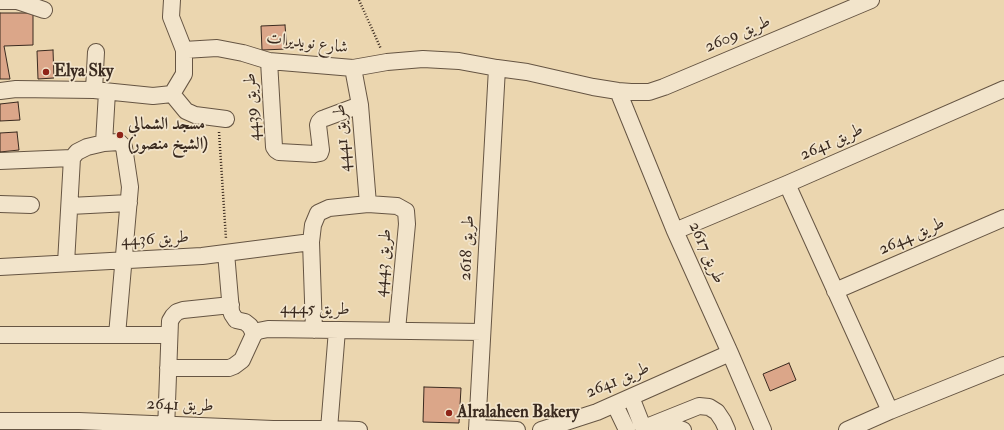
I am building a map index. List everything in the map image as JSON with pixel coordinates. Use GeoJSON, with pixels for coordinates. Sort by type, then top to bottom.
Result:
{"type":"FeatureCollection","features":[{"type":"Feature","properties":{"kind":"street"},"geometry":{"type":"LineString","coordinates":[[0,1],[17,0],[44,10]]}},
{"type":"Feature","properties":{"kind":"street"},"geometry":{"type":"LineString","coordinates":[[0,91],[16,89],[100,91],[153,96],[172,94],[184,74],[184,50],[171,17],[172,0]]}},
{"type":"Feature","properties":{"kind":"street","name":"طريق 2609"},"geometry":{"type":"LineString","coordinates":[[618,91],[649,92],[664,87],[871,0]]}},
{"type":"Feature","properties":{"kind":"street","name":"شارع نويديرات"},"geometry":{"type":"LineString","coordinates":[[184,50],[217,48],[243,53],[269,61],[353,68],[387,62],[423,59],[452,60],[527,72],[618,91]]}},
{"type":"Feature","properties":{"kind":"street"},"geometry":{"type":"LineString","coordinates":[[96,52],[104,143]]}},
{"type":"Feature","properties":{"kind":"street","name":"طريق 4439"},"geometry":{"type":"LineString","coordinates":[[269,61],[274,147],[279,152],[320,153],[319,122],[322,119],[360,105]]}},
{"type":"Feature","properties":{"kind":"street","name":"طريق 4441"},"geometry":{"type":"LineString","coordinates":[[353,68],[360,105],[368,204]]}},
{"type":"Feature","properties":{"kind":"street","name":"طريق 2618"},"geometry":{"type":"LineString","coordinates":[[477,429],[497,68]]}},
{"type":"Feature","properties":{"kind":"street","name":"طريق 2641"},"geometry":{"type":"LineString","coordinates":[[675,231],[787,184],[1004,89]]}},
{"type":"Feature","properties":{"kind":"street","name":"طريق 2617"},"geometry":{"type":"LineString","coordinates":[[618,91],[675,231],[763,430]]}},
{"type":"Feature","properties":{"kind":"street","name":"طريق 4439"},"geometry":{"type":"LineString","coordinates":[[172,94],[186,111],[190,113],[195,115],[222,118]]}},
{"type":"Feature","properties":{"kind":"street"},"geometry":{"type":"LineString","coordinates":[[66,263],[72,158],[77,152],[87,147],[104,143],[119,142],[124,147],[130,187],[117,335]]}},
{"type":"Feature","properties":{"kind":"street"},"geometry":{"type":"LineString","coordinates":[[0,161],[72,158]]}},
{"type":"Feature","properties":{"kind":"street"},"geometry":{"type":"LineString","coordinates":[[787,184],[890,411]]}},
{"type":"Feature","properties":{"kind":"street"},"geometry":{"type":"LineString","coordinates":[[70,206],[129,203]]}},
{"type":"Feature","properties":{"kind":"street"},"geometry":{"type":"LineString","coordinates":[[0,204],[31,205]]}},
{"type":"Feature","properties":{"kind":"street"},"geometry":{"type":"LineString","coordinates":[[314,330],[311,242],[313,225],[318,213],[329,208],[368,204]]}},
{"type":"Feature","properties":{"kind":"street","name":"طريق 4443"},"geometry":{"type":"LineString","coordinates":[[368,204],[397,206],[406,211],[407,224],[396,330]]}},
{"type":"Feature","properties":{"kind":"street","name":"طريق 2644"},"geometry":{"type":"LineString","coordinates":[[835,292],[1004,218]]}},
{"type":"Feature","properties":{"kind":"street","name":"طريق 4436"},"geometry":{"type":"LineString","coordinates":[[0,267],[202,256],[311,242]]}},
{"type":"Feature","properties":{"kind":"street"},"geometry":{"type":"LineString","coordinates":[[168,368],[229,368],[242,360],[254,334],[250,326],[233,317],[231,311],[226,253]]}},
{"type":"Feature","properties":{"kind":"street"},"geometry":{"type":"LineString","coordinates":[[166,427],[170,321],[177,312],[183,310],[231,305]]}},
{"type":"Feature","properties":{"kind":"street","name":"طريق 4445"},"geometry":{"type":"LineString","coordinates":[[254,334],[258,331],[268,329],[482,332]]}},
{"type":"Feature","properties":{"kind":"street"},"geometry":{"type":"LineString","coordinates":[[329,429],[337,330]]}},
{"type":"Feature","properties":{"kind":"street"},"geometry":{"type":"LineString","coordinates":[[0,335],[169,335]]}},
{"type":"Feature","properties":{"kind":"street","name":"طريق 2641"},"geometry":{"type":"LineString","coordinates":[[541,430],[578,419],[615,405],[730,353]]}},
{"type":"Feature","properties":{"kind":"street"},"geometry":{"type":"LineString","coordinates":[[847,430],[1004,365]]}},
{"type":"Feature","properties":{"kind":"street"},"geometry":{"type":"LineString","coordinates":[[631,397],[644,429],[699,406],[709,407],[717,412],[727,430]]}},
{"type":"Feature","properties":{"kind":"street"},"geometry":{"type":"LineString","coordinates":[[615,405],[627,430]]}},
{"type":"Feature","properties":{"kind":"street","name":"طريق 2641"},"geometry":{"type":"LineString","coordinates":[[0,421],[78,425],[359,430]]}},
{"type":"Feature","properties":{"kind":"street"},"geometry":{"type":"LineString","coordinates":[[665,430],[677,428],[683,430]]}},
{"type":"Feature","properties":{"kind":"street"},"geometry":{"type":"LineString","coordinates":[[477,429],[517,430]]}},
{"type":"Feature","properties":{"kind":"path"},"geometry":{"type":"LineString","coordinates":[[360,0],[387,62]]}},
{"type":"Feature","properties":{"kind":"path"},"geometry":{"type":"LineString","coordinates":[[222,118],[226,253]]}},
{"type":"Feature","properties":{"kind":"building"},"geometry":{"type":"Polygon","coordinates":[[[0,13],[33,13],[33,45],[4,46],[10,79],[0,79],[0,13]]]}},
{"type":"Feature","properties":{"kind":"building"},"geometry":{"type":"Polygon","coordinates":[[[285,25],[287,49],[262,50],[261,26],[285,25]]]}},
{"type":"Feature","properties":{"kind":"building"},"geometry":{"type":"Polygon","coordinates":[[[53,50],[54,78],[38,79],[37,51],[53,50]]]}},
{"type":"Feature","properties":{"kind":"building"},"geometry":{"type":"Polygon","coordinates":[[[18,102],[20,120],[0,121],[0,104],[18,102]]]}},
{"type":"Feature","properties":{"kind":"building"},"geometry":{"type":"Polygon","coordinates":[[[17,132],[19,150],[0,152],[0,133],[17,132]]]}},
{"type":"Feature","properties":{"kind":"building"},"geometry":{"type":"Polygon","coordinates":[[[789,363],[796,380],[770,391],[763,374],[789,363]]]}},
{"type":"Feature","properties":{"kind":"building"},"geometry":{"type":"Polygon","coordinates":[[[424,387],[461,388],[459,423],[423,422],[424,387]]]}},
{"type":"Feature","properties":{"kind":"place","name":"Elya Sky"},"geometry":{"type":"Point","coordinates":[46,72]}},
{"type":"Feature","properties":{"kind":"place","name":"مسجد الشمالي (الشيخ منصور)"},"geometry":{"type":"Point","coordinates":[120,135]}},
{"type":"Feature","properties":{"kind":"place","name":"Alralaheen Bakery"},"geometry":{"type":"Point","coordinates":[449,413]}}]}
